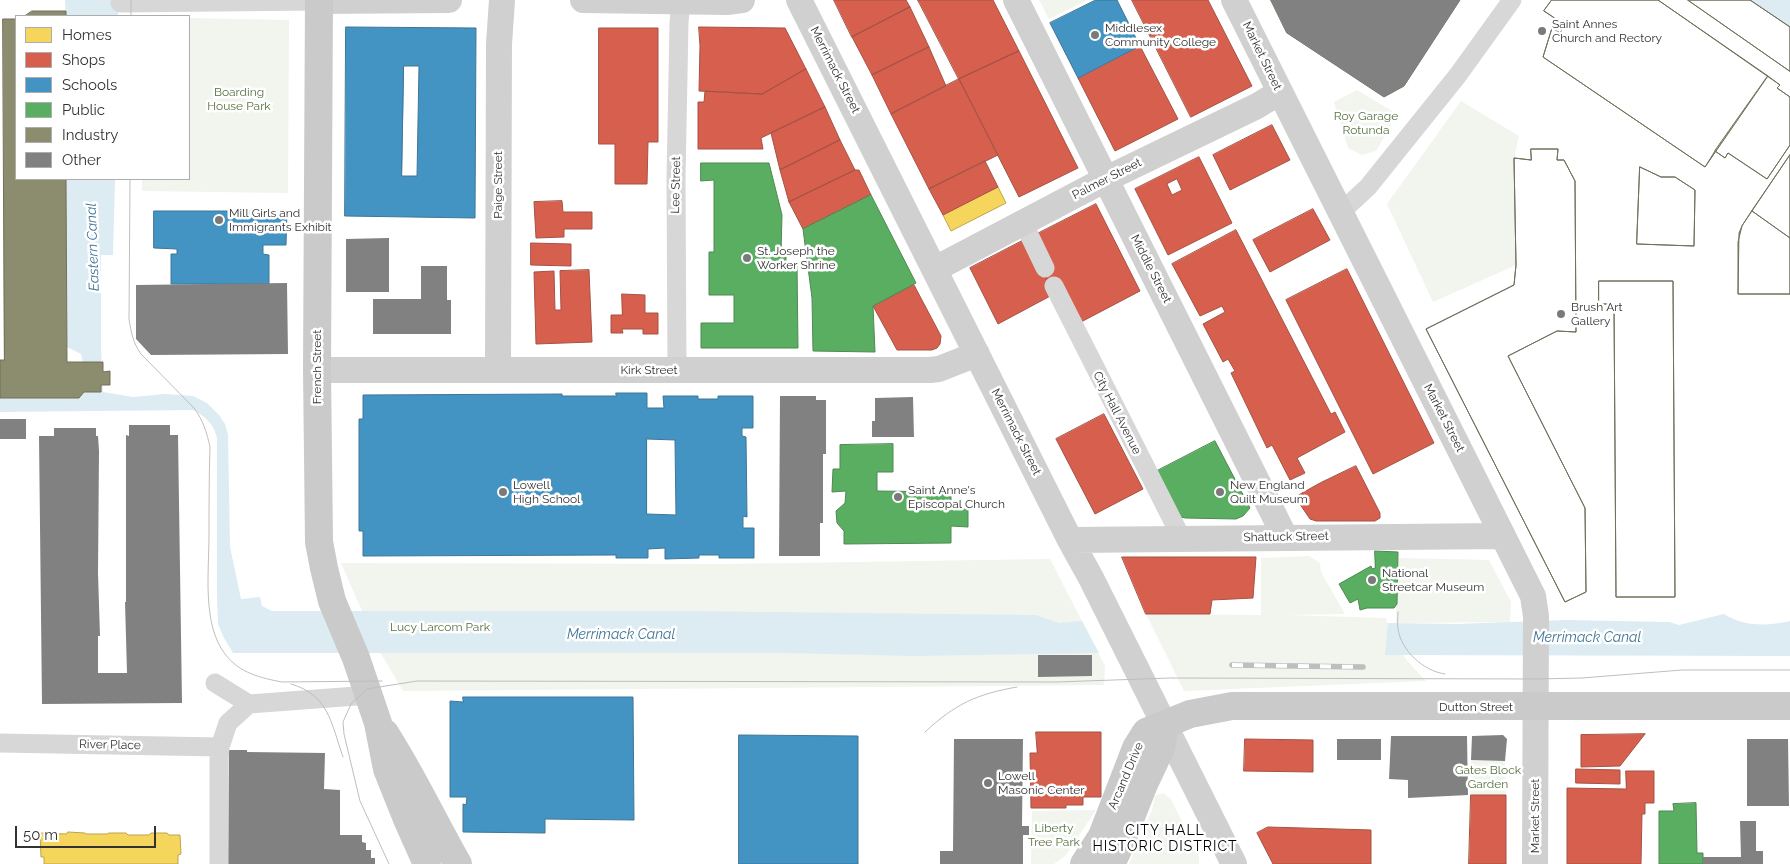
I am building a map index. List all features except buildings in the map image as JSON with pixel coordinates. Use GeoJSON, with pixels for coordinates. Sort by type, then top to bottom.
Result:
{"type":"FeatureCollection","features":[{"type":"Feature","properties":{"kind":"main road","name":"French Street"},"geometry":{"type":"LineString","coordinates":[[319,0],[317,370],[319,542],[332,601],[370,695],[378,723]]}},
{"type":"Feature","properties":{"kind":"main road","name":"Dutton Street"},"geometry":{"type":"LineString","coordinates":[[1165,725],[1190,714],[1232,706],[1790,706]]}},
{"type":"Feature","properties":{"kind":"main road"},"geometry":{"type":"LineString","coordinates":[[378,723],[387,769],[406,819],[427,864]]}},
{"type":"Feature","properties":{"kind":"main road"},"geometry":{"type":"LineString","coordinates":[[378,723],[406,764],[458,864]]}},
{"type":"Feature","properties":{"kind":"main road","name":"Arcand Drive"},"geometry":{"type":"LineString","coordinates":[[1084,864],[1102,836],[1136,748],[1146,732],[1165,725]]}},
{"type":"Feature","properties":{"kind":"main road","name":"Arcand Drive"},"geometry":{"type":"LineString","coordinates":[[1111,864],[1161,748],[1165,725]]}},
{"type":"Feature","properties":{"kind":"street"},"geometry":{"type":"LineString","coordinates":[[120,3],[449,0]]}},
{"type":"Feature","properties":{"kind":"street","name":"Paige Street"},"geometry":{"type":"LineString","coordinates":[[498,370],[499,44],[502,0]]}},
{"type":"Feature","properties":{"kind":"street"},"geometry":{"type":"LineString","coordinates":[[583,0],[727,2],[742,0]]}},
{"type":"Feature","properties":{"kind":"street","name":"Merrimack Street"},"geometry":{"type":"LineString","coordinates":[[800,0],[1234,864]]}},
{"type":"Feature","properties":{"kind":"street","name":"Middle Street"},"geometry":{"type":"LineString","coordinates":[[1016,0],[1286,537]]}},
{"type":"Feature","properties":{"kind":"street","name":"Market Street"},"geometry":{"type":"LineString","coordinates":[[1234,0],[1533,596],[1536,619],[1535,864]]}},
{"type":"Feature","properties":{"kind":"street"},"geometry":{"type":"LineString","coordinates":[[1341,212],[1368,188],[1458,75],[1512,0]]}},
{"type":"Feature","properties":{"kind":"street","name":"Lee Street"},"geometry":{"type":"LineString","coordinates":[[677,370],[676,188],[681,1]]}},
{"type":"Feature","properties":{"kind":"street","name":"Palmer Street"},"geometry":{"type":"LineString","coordinates":[[934,269],[1106,179],[1257,106],[1280,92]]}},
{"type":"Feature","properties":{"kind":"street"},"geometry":{"type":"LineString","coordinates":[[1023,222],[1045,268]]}},
{"type":"Feature","properties":{"kind":"street","name":"City Hall Avenue"},"geometry":{"type":"LineString","coordinates":[[1054,286],[1182,538]]}},
{"type":"Feature","properties":{"kind":"street","name":"Kirk Street"},"geometry":{"type":"LineString","coordinates":[[317,370],[930,370],[939,369],[977,354]]}},
{"type":"Feature","properties":{"kind":"street","name":"Shattuck Street"},"geometry":{"type":"LineString","coordinates":[[1070,540],[1503,536]]}},
{"type":"Feature","properties":{"kind":"street"},"geometry":{"type":"LineString","coordinates":[[215,683],[248,704],[370,695]]}},
{"type":"Feature","properties":{"kind":"street"},"geometry":{"type":"LineString","coordinates":[[219,864],[220,747],[228,724],[248,704]]}},
{"type":"Feature","properties":{"kind":"street","name":"River Place"},"geometry":{"type":"LineString","coordinates":[[0,743],[220,747]]}},
{"type":"Feature","properties":{"kind":"green space"},"geometry":{"type":"Polygon","coordinates":[[[1039,0],[1087,0],[1049,19],[1039,0]]]}},
{"type":"Feature","properties":{"kind":"green space","name":"Boarding House Park"},"geometry":{"type":"Polygon","coordinates":[[[190,18],[289,20],[288,193],[142,191],[142,180],[190,180],[190,18]]]}},
{"type":"Feature","properties":{"kind":"green space","name":"Roy Garage Rotunda"},"geometry":{"type":"Polygon","coordinates":[[[1357,90],[1397,114],[1376,151],[1362,155],[1348,148],[1334,102],[1357,90]]]}},
{"type":"Feature","properties":{"kind":"green space"},"geometry":{"type":"Polygon","coordinates":[[[1461,101],[1519,136],[1514,159],[1516,265],[1433,302],[1387,204],[1461,101]]]}},
{"type":"Feature","properties":{"kind":"green space"},"geometry":{"type":"Polygon","coordinates":[[[1309,556],[1320,563],[1321,572],[1345,614],[1286,615],[1386,618],[1401,652],[1426,681],[1184,691],[1146,614],[1261,615],[1261,558],[1309,556]]]}},
{"type":"Feature","properties":{"kind":"green space"},"geometry":{"type":"Polygon","coordinates":[[[1398,558],[1489,560],[1511,602],[1510,622],[1396,623],[1398,558]]]}},
{"type":"Feature","properties":{"kind":"green space","name":"Lucy Larcom Park"},"geometry":{"type":"Polygon","coordinates":[[[1050,559],[1105,666],[1104,685],[403,691],[380,652],[341,563],[726,564],[1050,559]]]}},
{"type":"Feature","properties":{"kind":"green space","name":"Gates Block Garden"},"geometry":{"type":"Polygon","coordinates":[[[1471,760],[1505,761],[1506,795],[1470,795],[1471,760]]]}},
{"type":"Feature","properties":{"kind":"green space"},"geometry":{"type":"Polygon","coordinates":[[[1163,793],[1171,799],[1199,857],[1199,864],[1129,864],[1152,810],[1155,796],[1163,793]]]}},
{"type":"Feature","properties":{"kind":"green space","name":"Liberty Tree Park"},"geometry":{"type":"Polygon","coordinates":[[[1096,810],[1066,855],[1054,864],[1031,864],[1032,811],[1096,810]]]}},
{"type":"Feature","properties":{"kind":"water"},"geometry":{"type":"Polygon","coordinates":[[[65,0],[118,0],[118,15],[66,15],[65,0]]]}},
{"type":"Feature","properties":{"kind":"water"},"geometry":{"type":"Polygon","coordinates":[[[1751,0],[1790,0],[1790,27],[1751,0]]]}},
{"type":"Feature","properties":{"kind":"water"},"geometry":{"type":"Polygon","coordinates":[[[66,180],[115,180],[113,255],[101,255],[103,392],[133,397],[165,394],[193,396],[207,403],[219,415],[225,424],[228,435],[230,547],[241,599],[260,597],[262,606],[272,611],[684,611],[1036,615],[1059,623],[1082,621],[1099,653],[914,656],[786,653],[233,653],[218,624],[217,438],[214,429],[208,421],[193,410],[0,412],[0,393],[88,384],[81,354],[67,347],[66,180]]]}},
{"type":"Feature","properties":{"kind":"water","name":"Merrimack Canal"},"geometry":{"type":"Polygon","coordinates":[[[1724,614],[1740,621],[1756,624],[1790,621],[1790,656],[1385,655],[1388,623],[1456,624],[1566,620],[1669,622],[1679,625],[1724,614]]]}},
{"type":"Feature","properties":{"kind":"tram line"},"geometry":{"type":"LineString","coordinates":[[131,0],[131,15]]}},
{"type":"Feature","properties":{"kind":"tram line"},"geometry":{"type":"LineString","coordinates":[[130,180],[129,319],[133,337],[141,354],[194,408],[200,417],[210,447],[208,597],[213,628],[218,642],[225,654],[237,666],[251,674],[266,679],[282,682],[382,681]]}},
{"type":"Feature","properties":{"kind":"tram line"},"geometry":{"type":"LineString","coordinates":[[1398,612],[1400,637],[1408,652],[1429,669],[1445,674]]}},
{"type":"Feature","properties":{"kind":"tram line"},"geometry":{"type":"LineString","coordinates":[[389,864],[360,801],[344,734],[343,722],[351,704],[367,689],[417,681],[1057,682],[1170,678],[1536,679],[1582,678],[1682,670],[1790,670]]}},
{"type":"Feature","properties":{"kind":"tram line"},"geometry":{"type":"LineString","coordinates":[[291,684],[304,689],[321,703],[327,712],[343,757]]}},
{"type":"Feature","properties":{"kind":"tram line"},"geometry":{"type":"LineString","coordinates":[[925,732],[946,714],[967,702],[990,693],[1017,687]]}},
{"type":"Feature","properties":{"kind":"railway"},"geometry":{"type":"LineString","coordinates":[[1232,665],[1363,667]]}},
{"type":"Feature","properties":{"kind":"place","name":"Saint Annes Church and Rectory"},"geometry":{"type":"Point","coordinates":[1542,31]}},
{"type":"Feature","properties":{"kind":"place","name":"Middlesex Community College"},"geometry":{"type":"Point","coordinates":[1095,35]}},
{"type":"Feature","properties":{"kind":"place","name":"Mill Girls and Immigrants Exhibit"},"geometry":{"type":"Point","coordinates":[219,220]}},
{"type":"Feature","properties":{"kind":"place","name":"St. Joseph the Worker Shrine"},"geometry":{"type":"Point","coordinates":[747,258]}},
{"type":"Feature","properties":{"kind":"place","name":"Brush Art Gallery"},"geometry":{"type":"Point","coordinates":[1561,314]}},
{"type":"Feature","properties":{"kind":"place","name":"Lowell High School"},"geometry":{"type":"Point","coordinates":[503,492]}},
{"type":"Feature","properties":{"kind":"place","name":"New England Quilt Museum"},"geometry":{"type":"Point","coordinates":[1220,492]}},
{"type":"Feature","properties":{"kind":"place","name":"Saint Anne's Episcopal Church"},"geometry":{"type":"Point","coordinates":[898,497]}},
{"type":"Feature","properties":{"kind":"place","name":"National Streetcar Museum"},"geometry":{"type":"Point","coordinates":[1372,580]}},
{"type":"Feature","properties":{"kind":"place","name":"Lowell Masonic Center"},"geometry":{"type":"Point","coordinates":[988,783]}},
{"type":"Feature","properties":{"kind":"district","name":"CITY HALL HISTORIC DISTRICT"},"geometry":{"type":"Point","coordinates":[1165,840]}},
{"type":"Feature","properties":{"kind":"water label","name":"Eastern Canal"},"geometry":{"type":"Point","coordinates":[93,247]}}]}
